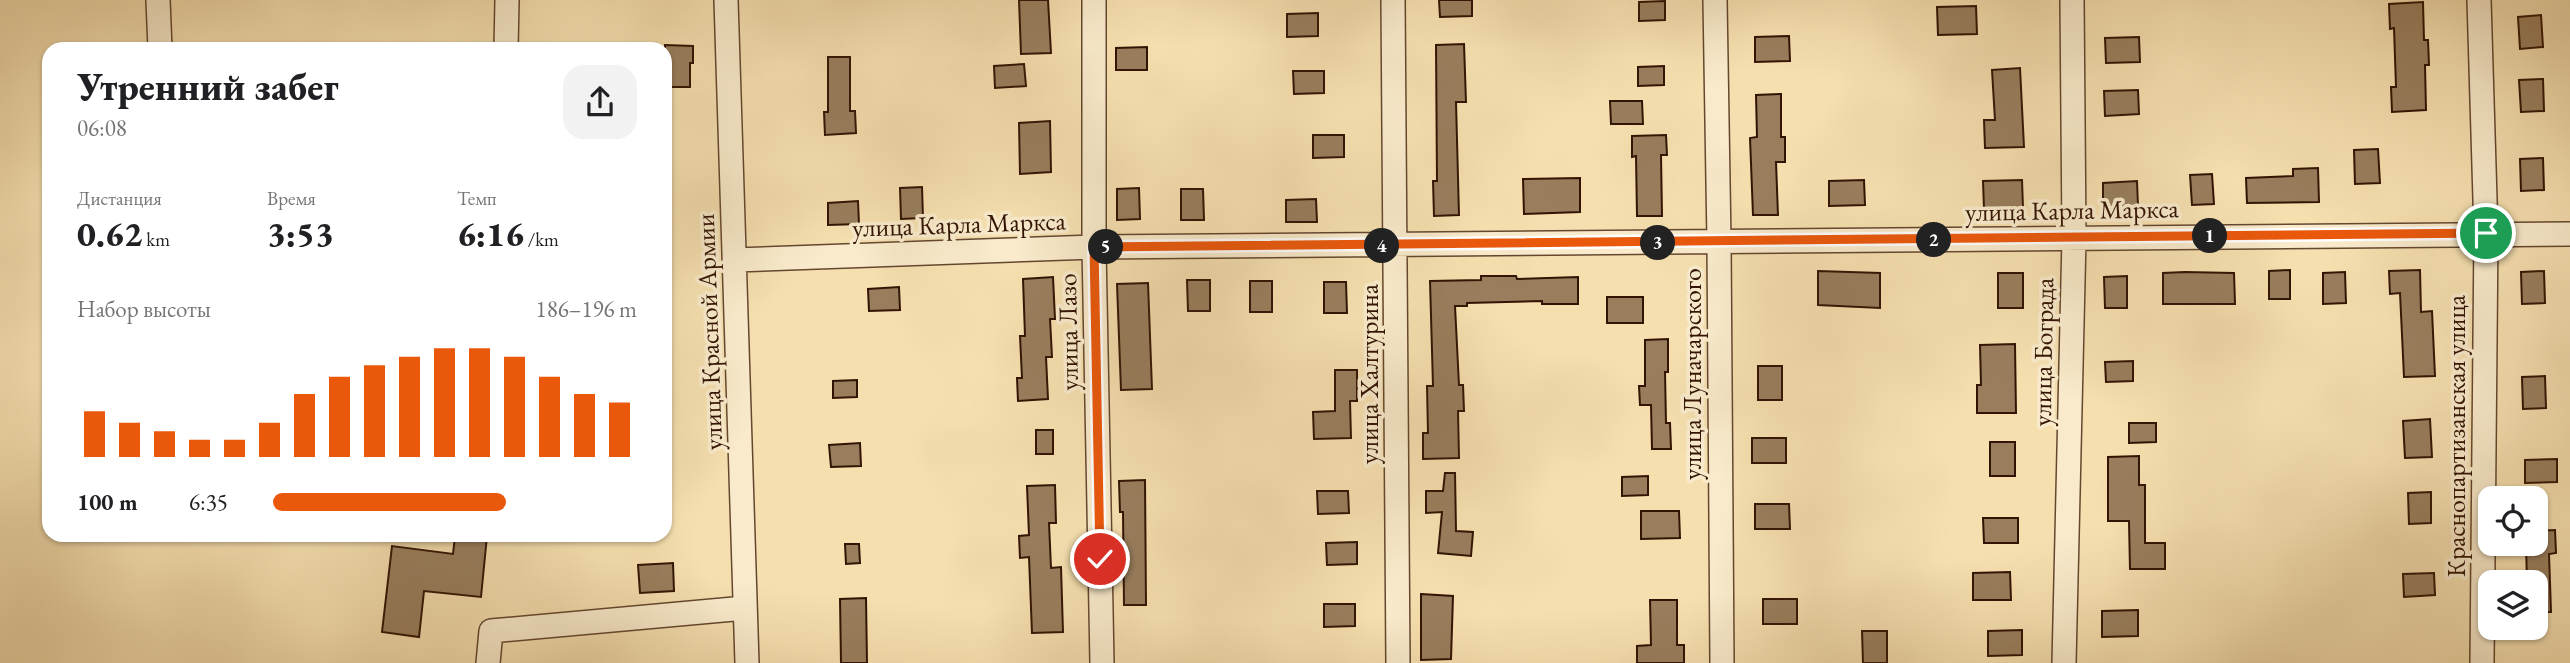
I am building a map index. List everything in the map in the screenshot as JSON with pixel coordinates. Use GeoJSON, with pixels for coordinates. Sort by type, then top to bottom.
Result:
{"type":"FeatureCollection","features":[{"type":"Feature","properties":{"kind":"street"},"geometry":{"type":"LineString","coordinates":[[158,0],[160,42]]}},
{"type":"Feature","properties":{"kind":"street"},"geometry":{"type":"LineString","coordinates":[[506,42],[507,0]]}},
{"type":"Feature","properties":{"kind":"street","name":"улица Красной Армии"},"geometry":{"type":"LineString","coordinates":[[726,0],[747,663]]}},
{"type":"Feature","properties":{"kind":"street","name":"улица Лазо"},"geometry":{"type":"LineString","coordinates":[[1094,0],[1094,247],[1102,663]]}},
{"type":"Feature","properties":{"kind":"street","name":"улица Халтурина"},"geometry":{"type":"LineString","coordinates":[[1393,0],[1398,663]]}},
{"type":"Feature","properties":{"kind":"street","name":"улица Луначарского"},"geometry":{"type":"LineString","coordinates":[[1714,0],[1719,242],[1721,663]]}},
{"type":"Feature","properties":{"kind":"street","name":"улица Бограда"},"geometry":{"type":"LineString","coordinates":[[2064,663],[2074,238],[2072,0]]}},
{"type":"Feature","properties":{"kind":"street","name":"Краснопартизанская улица"},"geometry":{"type":"LineString","coordinates":[[2479,0],[2486,233],[2482,663]]}},
{"type":"Feature","properties":{"kind":"street","name":"улица Карла Маркса"},"geometry":{"type":"LineString","coordinates":[[735,260],[1094,247],[2570,234]]}},
{"type":"Feature","properties":{"kind":"street"},"geometry":{"type":"LineString","coordinates":[[488,663],[491,631],[745,608]]}},
{"type":"Feature","properties":{"kind":"building"},"geometry":{"type":"Polygon","coordinates":[[[1019,0],[1048,0],[1051,53],[1021,54],[1019,0]]]}},
{"type":"Feature","properties":{"kind":"building"},"geometry":{"type":"Polygon","coordinates":[[[1439,0],[1472,0],[1472,16],[1440,17],[1439,0]]]}},
{"type":"Feature","properties":{"kind":"building"},"geometry":{"type":"Polygon","coordinates":[[[1665,1],[1665,20],[1639,21],[1639,2],[1665,1]]]}},
{"type":"Feature","properties":{"kind":"building"},"geometry":{"type":"Polygon","coordinates":[[[2423,2],[2424,40],[2428,40],[2429,65],[2425,65],[2426,110],[2392,112],[2391,87],[2396,87],[2394,28],[2390,29],[2389,4],[2423,2]]]}},
{"type":"Feature","properties":{"kind":"building"},"geometry":{"type":"Polygon","coordinates":[[[1976,6],[1977,34],[1938,35],[1937,7],[1976,6]]]}},
{"type":"Feature","properties":{"kind":"building"},"geometry":{"type":"Polygon","coordinates":[[[1318,13],[1318,36],[1287,37],[1287,14],[1318,13]]]}},
{"type":"Feature","properties":{"kind":"building"},"geometry":{"type":"Polygon","coordinates":[[[2541,15],[2543,47],[2520,49],[2518,17],[2541,15]]]}},
{"type":"Feature","properties":{"kind":"building"},"geometry":{"type":"Polygon","coordinates":[[[1789,36],[1790,61],[1755,62],[1755,37],[1789,36]]]}},
{"type":"Feature","properties":{"kind":"building"},"geometry":{"type":"Polygon","coordinates":[[[2139,37],[2140,62],[2106,63],[2105,38],[2139,37]]]}},
{"type":"Feature","properties":{"kind":"building"},"geometry":{"type":"Polygon","coordinates":[[[1464,44],[1466,102],[1456,102],[1459,215],[1434,216],[1433,181],[1437,181],[1436,45],[1464,44]]]}},
{"type":"Feature","properties":{"kind":"building"},"geometry":{"type":"Polygon","coordinates":[[[672,45],[693,46],[690,87],[672,87],[672,45]]]}},
{"type":"Feature","properties":{"kind":"building"},"geometry":{"type":"Polygon","coordinates":[[[1147,47],[1147,70],[1116,70],[1116,48],[1147,47]]]}},
{"type":"Feature","properties":{"kind":"building"},"geometry":{"type":"Polygon","coordinates":[[[828,57],[850,57],[850,111],[855,111],[856,133],[825,135],[824,112],[828,112],[828,57]]]}},
{"type":"Feature","properties":{"kind":"building"},"geometry":{"type":"Polygon","coordinates":[[[1024,64],[1026,86],[995,88],[994,66],[1024,64]]]}},
{"type":"Feature","properties":{"kind":"building"},"geometry":{"type":"Polygon","coordinates":[[[1664,66],[1664,85],[1638,86],[1638,67],[1664,66]]]}},
{"type":"Feature","properties":{"kind":"building"},"geometry":{"type":"Polygon","coordinates":[[[2020,68],[2024,147],[1985,148],[1984,120],[1995,120],[1992,70],[2020,68]]]}},
{"type":"Feature","properties":{"kind":"building"},"geometry":{"type":"Polygon","coordinates":[[[1293,71],[1324,71],[1324,93],[1294,94],[1293,71]]]}},
{"type":"Feature","properties":{"kind":"building"},"geometry":{"type":"Polygon","coordinates":[[[2543,79],[2544,111],[2521,112],[2519,80],[2543,79]]]}},
{"type":"Feature","properties":{"kind":"building"},"geometry":{"type":"Polygon","coordinates":[[[2138,90],[2139,114],[2105,116],[2104,91],[2138,90]]]}},
{"type":"Feature","properties":{"kind":"building"},"geometry":{"type":"Polygon","coordinates":[[[1781,94],[1781,137],[1785,137],[1785,162],[1776,162],[1778,215],[1753,215],[1750,138],[1757,137],[1756,95],[1781,94]]]}},
{"type":"Feature","properties":{"kind":"building"},"geometry":{"type":"Polygon","coordinates":[[[1610,101],[1642,101],[1643,124],[1611,124],[1610,101]]]}},
{"type":"Feature","properties":{"kind":"building"},"geometry":{"type":"Polygon","coordinates":[[[1050,121],[1051,172],[1020,174],[1019,123],[1050,121]]]}},
{"type":"Feature","properties":{"kind":"building"},"geometry":{"type":"Polygon","coordinates":[[[1313,135],[1344,135],[1344,157],[1313,158],[1313,135]]]}},
{"type":"Feature","properties":{"kind":"building"},"geometry":{"type":"Polygon","coordinates":[[[1666,135],[1667,155],[1661,155],[1662,216],[1637,216],[1636,156],[1632,157],[1632,136],[1666,135]]]}},
{"type":"Feature","properties":{"kind":"building"},"geometry":{"type":"Polygon","coordinates":[[[2378,149],[2380,183],[2355,184],[2354,150],[2378,149]]]}},
{"type":"Feature","properties":{"kind":"building"},"geometry":{"type":"Polygon","coordinates":[[[2543,158],[2544,190],[2521,191],[2520,159],[2543,158]]]}},
{"type":"Feature","properties":{"kind":"building"},"geometry":{"type":"Polygon","coordinates":[[[2318,168],[2319,202],[2247,203],[2246,178],[2293,176],[2293,169],[2318,168]]]}},
{"type":"Feature","properties":{"kind":"building"},"geometry":{"type":"Polygon","coordinates":[[[2212,174],[2214,204],[2192,205],[2190,175],[2212,174]]]}},
{"type":"Feature","properties":{"kind":"building"},"geometry":{"type":"Polygon","coordinates":[[[1580,178],[1580,212],[1524,214],[1523,179],[1580,178]]]}},
{"type":"Feature","properties":{"kind":"building"},"geometry":{"type":"Polygon","coordinates":[[[1864,180],[1865,205],[1829,206],[1829,181],[1864,180]]]}},
{"type":"Feature","properties":{"kind":"building"},"geometry":{"type":"Polygon","coordinates":[[[2022,180],[2023,208],[1984,209],[1983,181],[2022,180]]]}},
{"type":"Feature","properties":{"kind":"building"},"geometry":{"type":"Polygon","coordinates":[[[2137,181],[2138,206],[2103,207],[2103,183],[2137,181]]]}},
{"type":"Feature","properties":{"kind":"building"},"geometry":{"type":"Polygon","coordinates":[[[922,187],[923,218],[901,219],[900,188],[922,187]]]}},
{"type":"Feature","properties":{"kind":"building"},"geometry":{"type":"Polygon","coordinates":[[[1139,188],[1140,219],[1117,220],[1117,189],[1139,188]]]}},
{"type":"Feature","properties":{"kind":"building"},"geometry":{"type":"Polygon","coordinates":[[[1181,189],[1203,189],[1204,220],[1181,220],[1181,189]]]}},
{"type":"Feature","properties":{"kind":"building"},"geometry":{"type":"Polygon","coordinates":[[[1316,199],[1317,222],[1286,222],[1286,200],[1316,199]]]}},
{"type":"Feature","properties":{"kind":"building"},"geometry":{"type":"Polygon","coordinates":[[[858,201],[859,224],[828,225],[828,203],[858,201]]]}},
{"type":"Feature","properties":{"kind":"building"},"geometry":{"type":"Polygon","coordinates":[[[2290,270],[2290,299],[2269,299],[2269,271],[2290,270]]]}},
{"type":"Feature","properties":{"kind":"building"},"geometry":{"type":"Polygon","coordinates":[[[2420,270],[2421,312],[2432,311],[2435,376],[2404,377],[2400,293],[2390,294],[2389,271],[2420,270]]]}},
{"type":"Feature","properties":{"kind":"building"},"geometry":{"type":"Polygon","coordinates":[[[1818,271],[1880,273],[1880,308],[1818,305],[1818,271]]]}},
{"type":"Feature","properties":{"kind":"building"},"geometry":{"type":"Polygon","coordinates":[[[2544,271],[2545,303],[2522,304],[2521,272],[2544,271]]]}},
{"type":"Feature","properties":{"kind":"building"},"geometry":{"type":"Polygon","coordinates":[[[2345,272],[2346,303],[2323,304],[2323,273],[2345,272]]]}},
{"type":"Feature","properties":{"kind":"building"},"geometry":{"type":"Polygon","coordinates":[[[1998,273],[2023,273],[2023,308],[1998,308],[1998,273]]]}},
{"type":"Feature","properties":{"kind":"building"},"geometry":{"type":"Polygon","coordinates":[[[2163,273],[2234,273],[2235,304],[2163,304],[2163,273]]]}},
{"type":"Feature","properties":{"kind":"building"},"geometry":{"type":"Polygon","coordinates":[[[1481,276],[1516,276],[1517,279],[1578,277],[1578,304],[1542,304],[1542,301],[1467,303],[1467,306],[1455,306],[1459,385],[1463,385],[1464,411],[1458,411],[1459,458],[1423,459],[1423,433],[1428,433],[1427,386],[1433,386],[1430,281],[1481,280],[1481,276]]]}},
{"type":"Feature","properties":{"kind":"building"},"geometry":{"type":"Polygon","coordinates":[[[2127,276],[2127,308],[2105,308],[2104,277],[2127,276]]]}},
{"type":"Feature","properties":{"kind":"building"},"geometry":{"type":"Polygon","coordinates":[[[1053,277],[1055,319],[1050,319],[1052,357],[1046,357],[1048,399],[1018,401],[1017,378],[1022,378],[1020,336],[1025,336],[1023,279],[1053,277]]]}},
{"type":"Feature","properties":{"kind":"building"},"geometry":{"type":"Polygon","coordinates":[[[1187,280],[1210,280],[1210,311],[1188,311],[1187,280]]]}},
{"type":"Feature","properties":{"kind":"building"},"geometry":{"type":"Polygon","coordinates":[[[1250,281],[1272,281],[1272,312],[1250,312],[1250,281]]]}},
{"type":"Feature","properties":{"kind":"building"},"geometry":{"type":"Polygon","coordinates":[[[1324,282],[1346,282],[1347,313],[1324,313],[1324,282]]]}},
{"type":"Feature","properties":{"kind":"building"},"geometry":{"type":"Polygon","coordinates":[[[1148,283],[1152,389],[1121,390],[1117,284],[1148,283]]]}},
{"type":"Feature","properties":{"kind":"building"},"geometry":{"type":"Polygon","coordinates":[[[899,287],[900,310],[869,311],[868,289],[899,287]]]}},
{"type":"Feature","properties":{"kind":"building"},"geometry":{"type":"Polygon","coordinates":[[[1607,297],[1643,297],[1643,323],[1607,323],[1607,297]]]}},
{"type":"Feature","properties":{"kind":"building"},"geometry":{"type":"Polygon","coordinates":[[[1668,339],[1668,372],[1665,372],[1666,423],[1670,423],[1671,449],[1652,449],[1651,405],[1640,405],[1639,386],[1645,386],[1645,340],[1668,339]]]}},
{"type":"Feature","properties":{"kind":"building"},"geometry":{"type":"Polygon","coordinates":[[[2015,344],[2016,413],[1977,413],[1977,385],[1981,385],[1980,345],[2015,344]]]}},
{"type":"Feature","properties":{"kind":"building"},"geometry":{"type":"Polygon","coordinates":[[[2133,361],[2133,381],[2106,382],[2105,362],[2133,361]]]}},
{"type":"Feature","properties":{"kind":"building"},"geometry":{"type":"Polygon","coordinates":[[[1758,366],[1782,366],[1782,400],[1758,400],[1758,366]]]}},
{"type":"Feature","properties":{"kind":"building"},"geometry":{"type":"Polygon","coordinates":[[[1335,370],[1357,370],[1357,401],[1350,401],[1351,438],[1314,439],[1313,412],[1335,411],[1335,370]]]}},
{"type":"Feature","properties":{"kind":"building"},"geometry":{"type":"Polygon","coordinates":[[[2545,376],[2546,408],[2523,409],[2522,377],[2545,376]]]}},
{"type":"Feature","properties":{"kind":"building"},"geometry":{"type":"Polygon","coordinates":[[[857,380],[857,397],[833,398],[833,381],[857,380]]]}},
{"type":"Feature","properties":{"kind":"building"},"geometry":{"type":"Polygon","coordinates":[[[2430,419],[2432,457],[2405,458],[2403,421],[2430,419]]]}},
{"type":"Feature","properties":{"kind":"building"},"geometry":{"type":"Polygon","coordinates":[[[2129,423],[2156,423],[2156,442],[2129,443],[2129,423]]]}},
{"type":"Feature","properties":{"kind":"building"},"geometry":{"type":"Polygon","coordinates":[[[1036,430],[1053,430],[1053,454],[1036,454],[1036,430]]]}},
{"type":"Feature","properties":{"kind":"building"},"geometry":{"type":"Polygon","coordinates":[[[1752,438],[1786,438],[1786,463],[1752,463],[1752,438]]]}},
{"type":"Feature","properties":{"kind":"building"},"geometry":{"type":"Polygon","coordinates":[[[1990,442],[2015,442],[2015,476],[1990,476],[1990,442]]]}},
{"type":"Feature","properties":{"kind":"building"},"geometry":{"type":"Polygon","coordinates":[[[860,443],[861,466],[831,467],[829,445],[860,443]]]}},
{"type":"Feature","properties":{"kind":"building"},"geometry":{"type":"Polygon","coordinates":[[[2139,456],[2139,485],[2145,485],[2145,543],[2165,543],[2165,569],[2130,569],[2129,521],[2108,521],[2108,457],[2139,456]]]}},
{"type":"Feature","properties":{"kind":"building"},"geometry":{"type":"Polygon","coordinates":[[[2557,459],[2557,482],[2525,483],[2525,460],[2557,459]]]}},
{"type":"Feature","properties":{"kind":"building"},"geometry":{"type":"Polygon","coordinates":[[[1445,473],[1455,473],[1456,531],[1473,532],[1471,556],[1438,553],[1442,512],[1426,513],[1426,491],[1443,491],[1445,473]]]}},
{"type":"Feature","properties":{"kind":"building"},"geometry":{"type":"Polygon","coordinates":[[[1648,476],[1648,495],[1622,496],[1622,477],[1648,476]]]}},
{"type":"Feature","properties":{"kind":"building"},"geometry":{"type":"Polygon","coordinates":[[[1145,480],[1146,605],[1124,605],[1123,512],[1120,512],[1119,481],[1145,480]]]}},
{"type":"Feature","properties":{"kind":"building"},"geometry":{"type":"Polygon","coordinates":[[[1055,485],[1056,523],[1049,523],[1051,568],[1061,567],[1063,632],[1032,633],[1029,557],[1020,558],[1019,536],[1029,535],[1027,486],[1055,485]]]}},
{"type":"Feature","properties":{"kind":"building"},"geometry":{"type":"Polygon","coordinates":[[[1317,491],[1348,491],[1349,513],[1318,514],[1317,491]]]}},
{"type":"Feature","properties":{"kind":"building"},"geometry":{"type":"Polygon","coordinates":[[[2431,492],[2431,523],[2409,524],[2408,493],[2431,492]]]}},
{"type":"Feature","properties":{"kind":"building"},"geometry":{"type":"Polygon","coordinates":[[[1755,504],[1789,504],[1790,529],[1755,529],[1755,504]]]}},
{"type":"Feature","properties":{"kind":"building"},"geometry":{"type":"Polygon","coordinates":[[[1641,511],[1679,511],[1680,538],[1641,539],[1641,511]]]}},
{"type":"Feature","properties":{"kind":"building"},"geometry":{"type":"Polygon","coordinates":[[[1983,518],[2018,518],[2018,543],[1984,543],[1983,518]]]}},
{"type":"Feature","properties":{"kind":"building"},"geometry":{"type":"Polygon","coordinates":[[[2548,530],[2555,530],[2556,553],[2549,554],[2551,612],[2548,612],[2548,570],[2527,570],[2526,556],[2548,556],[2548,530]]]}},
{"type":"Feature","properties":{"kind":"building"},"geometry":{"type":"Polygon","coordinates":[[[454,542],[486,542],[481,597],[424,591],[419,637],[382,632],[392,546],[453,554],[454,542]]]}},
{"type":"Feature","properties":{"kind":"building"},"geometry":{"type":"Polygon","coordinates":[[[1357,542],[1357,564],[1327,565],[1326,543],[1357,542]]]}},
{"type":"Feature","properties":{"kind":"building"},"geometry":{"type":"Polygon","coordinates":[[[845,544],[859,544],[860,563],[846,564],[845,544]]]}},
{"type":"Feature","properties":{"kind":"building"},"geometry":{"type":"Polygon","coordinates":[[[673,563],[674,591],[640,593],[638,565],[673,563]]]}},
{"type":"Feature","properties":{"kind":"building"},"geometry":{"type":"Polygon","coordinates":[[[2010,572],[2011,600],[1973,600],[1973,573],[2010,572]]]}},
{"type":"Feature","properties":{"kind":"building"},"geometry":{"type":"Polygon","coordinates":[[[2434,573],[2435,595],[2404,597],[2403,574],[2434,573]]]}},
{"type":"Feature","properties":{"kind":"building"},"geometry":{"type":"Polygon","coordinates":[[[1421,594],[1453,596],[1451,659],[1421,660],[1421,594]]]}},
{"type":"Feature","properties":{"kind":"building"},"geometry":{"type":"Polygon","coordinates":[[[866,598],[867,663],[841,663],[840,599],[866,598]]]}},
{"type":"Feature","properties":{"kind":"building"},"geometry":{"type":"Polygon","coordinates":[[[1763,599],[1797,599],[1797,624],[1763,624],[1763,599]]]}},
{"type":"Feature","properties":{"kind":"building"},"geometry":{"type":"Polygon","coordinates":[[[1650,600],[1677,600],[1677,645],[1684,645],[1684,663],[1637,663],[1637,646],[1651,645],[1650,600]]]}},
{"type":"Feature","properties":{"kind":"building"},"geometry":{"type":"Polygon","coordinates":[[[1324,604],[1355,604],[1355,626],[1324,627],[1324,604]]]}},
{"type":"Feature","properties":{"kind":"building"},"geometry":{"type":"Polygon","coordinates":[[[2138,610],[2138,636],[2102,637],[2102,611],[2138,610]]]}},
{"type":"Feature","properties":{"kind":"building"},"geometry":{"type":"Polygon","coordinates":[[[2022,630],[2022,655],[1988,656],[1988,631],[2022,630]]]}},
{"type":"Feature","properties":{"kind":"building"},"geometry":{"type":"Polygon","coordinates":[[[1862,631],[1887,631],[1887,663],[1863,663],[1862,631]]]}},
{"type":"Feature","properties":{"kind":"route"},"geometry":{"type":"LineString","coordinates":[[1100,559],[1094,247],[2486,233]]}}]}
